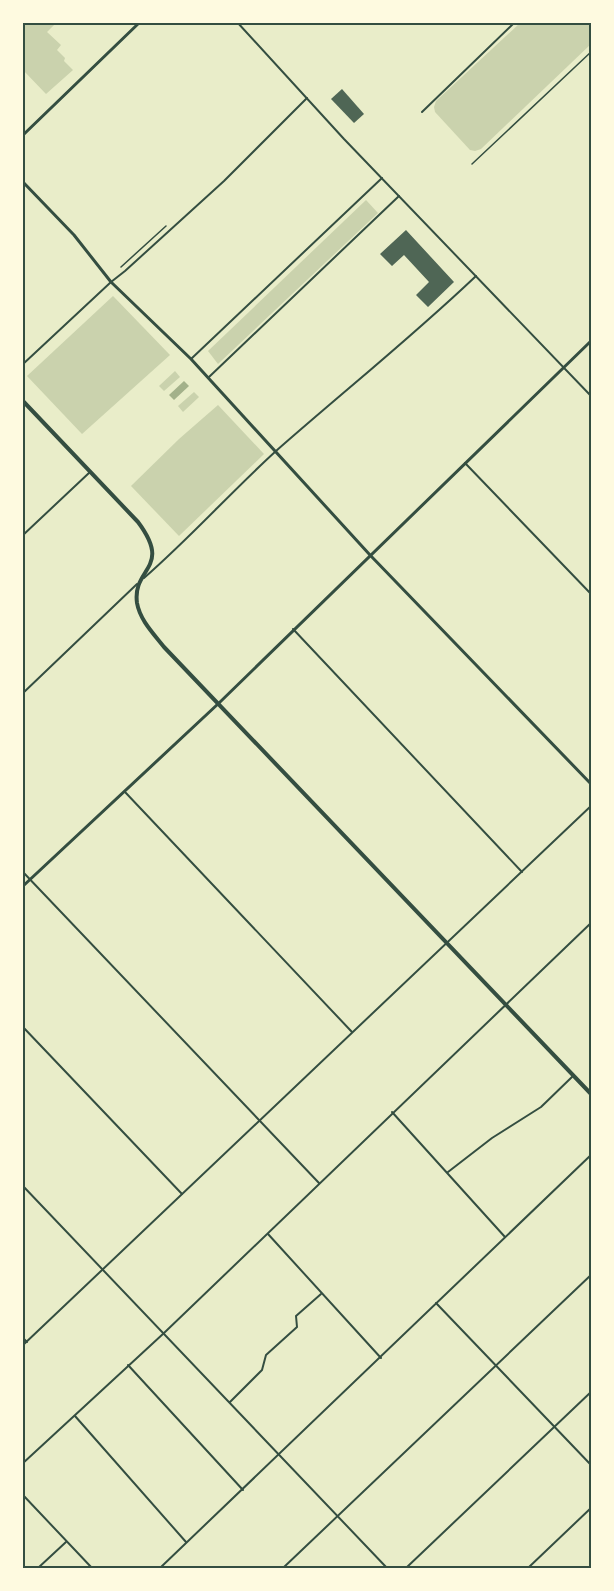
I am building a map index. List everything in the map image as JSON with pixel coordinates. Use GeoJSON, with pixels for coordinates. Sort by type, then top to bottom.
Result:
{"type":"FeatureCollection","features":[{"type":"Feature","properties":{"kind":"main road"},"geometry":{"type":"LineString","coordinates":[[22,400],[146,534],[152,546],[153,558],[137,593],[137,604],[143,620],[164,646],[591,1095]]}},
{"type":"Feature","properties":{"kind":"street"},"geometry":{"type":"LineString","coordinates":[[22,136],[140,22]]}},
{"type":"Feature","properties":{"kind":"street"},"geometry":{"type":"LineString","coordinates":[[237,22],[591,397]]}},
{"type":"Feature","properties":{"kind":"street"},"geometry":{"type":"LineString","coordinates":[[422,112],[515,22]]}},
{"type":"Feature","properties":{"kind":"street"},"geometry":{"type":"LineString","coordinates":[[22,365],[224,181],[307,98]]}},
{"type":"Feature","properties":{"kind":"street"},"geometry":{"type":"LineString","coordinates":[[191,359],[382,178]]}},
{"type":"Feature","properties":{"kind":"street"},"geometry":{"type":"LineString","coordinates":[[22,181],[74,235],[111,282],[209,377],[370,555],[591,785]]}},
{"type":"Feature","properties":{"kind":"street"},"geometry":{"type":"LineString","coordinates":[[209,377],[399,196]]}},
{"type":"Feature","properties":{"kind":"street"},"geometry":{"type":"LineString","coordinates":[[22,694],[142,579],[183,544],[275,452],[429,321],[476,276]]}},
{"type":"Feature","properties":{"kind":"street"},"geometry":{"type":"LineString","coordinates":[[22,887],[219,703],[591,340]]}},
{"type":"Feature","properties":{"kind":"street"},"geometry":{"type":"LineString","coordinates":[[464,462],[591,596]]}},
{"type":"Feature","properties":{"kind":"street"},"geometry":{"type":"LineString","coordinates":[[22,536],[90,472]]}},
{"type":"Feature","properties":{"kind":"street"},"geometry":{"type":"LineString","coordinates":[[293,629],[522,872]]}},
{"type":"Feature","properties":{"kind":"street"},"geometry":{"type":"LineString","coordinates":[[124,791],[352,1032]]}},
{"type":"Feature","properties":{"kind":"street"},"geometry":{"type":"LineString","coordinates":[[22,1346],[591,805]]}},
{"type":"Feature","properties":{"kind":"street"},"geometry":{"type":"LineString","coordinates":[[22,871],[261,1119],[319,1183]]}},
{"type":"Feature","properties":{"kind":"street"},"geometry":{"type":"LineString","coordinates":[[22,1464],[164,1333],[591,922]]}},
{"type":"Feature","properties":{"kind":"street"},"geometry":{"type":"LineString","coordinates":[[22,1026],[182,1194]]}},
{"type":"Feature","properties":{"kind":"street"},"geometry":{"type":"LineString","coordinates":[[448,1173],[492,1138],[541,1107],[573,1077]]}},
{"type":"Feature","properties":{"kind":"street"},"geometry":{"type":"LineString","coordinates":[[392,1112],[506,1237]]}},
{"type":"Feature","properties":{"kind":"street"},"geometry":{"type":"LineString","coordinates":[[160,1569],[591,1155]]}},
{"type":"Feature","properties":{"kind":"street"},"geometry":{"type":"LineString","coordinates":[[22,1185],[387,1569]]}},
{"type":"Feature","properties":{"kind":"street"},"geometry":{"type":"LineString","coordinates":[[268,1233],[381,1358]]}},
{"type":"Feature","properties":{"kind":"street"},"geometry":{"type":"LineString","coordinates":[[283,1569],[591,1274]]}},
{"type":"Feature","properties":{"kind":"street"},"geometry":{"type":"LineString","coordinates":[[230,1402],[262,1370],[266,1355],[297,1327],[296,1316],[321,1294]]}},
{"type":"Feature","properties":{"kind":"street"},"geometry":{"type":"LineString","coordinates":[[436,1303],[591,1466]]}},
{"type":"Feature","properties":{"kind":"street"},"geometry":{"type":"LineString","coordinates":[[22,1337],[27,1342]]}},
{"type":"Feature","properties":{"kind":"street"},"geometry":{"type":"LineString","coordinates":[[128,1365],[243,1490]]}},
{"type":"Feature","properties":{"kind":"street"},"geometry":{"type":"LineString","coordinates":[[406,1569],[591,1391]]}},
{"type":"Feature","properties":{"kind":"street"},"geometry":{"type":"LineString","coordinates":[[75,1416],[187,1544]]}},
{"type":"Feature","properties":{"kind":"street"},"geometry":{"type":"LineString","coordinates":[[22,1494],[92,1569]]}},
{"type":"Feature","properties":{"kind":"street"},"geometry":{"type":"LineString","coordinates":[[528,1569],[591,1507]]}},
{"type":"Feature","properties":{"kind":"street"},"geometry":{"type":"LineString","coordinates":[[38,1569],[67,1541]]}},
{"type":"Feature","properties":{"kind":"lane"},"geometry":{"type":"LineString","coordinates":[[472,164],[591,51]]}},
{"type":"Feature","properties":{"kind":"path"},"geometry":{"type":"LineString","coordinates":[[121,267],[166,226]]}},
{"type":"Feature","properties":{"kind":"shaded area"},"geometry":{"type":"Polygon","coordinates":[[[23,22],[56,23],[47,32],[61,45],[57,50],[73,70],[46,94],[23,70],[23,22]]]}},
{"type":"Feature","properties":{"kind":"shaded area"},"geometry":{"type":"Polygon","coordinates":[[[520,23],[591,23],[591,44],[481,149],[470,150],[435,112],[436,101],[520,23]]]}},
{"type":"Feature","properties":{"kind":"shaded area"},"geometry":{"type":"Polygon","coordinates":[[[366,200],[378,213],[218,364],[208,351],[366,200]]]}},
{"type":"Feature","properties":{"kind":"shaded area"},"geometry":{"type":"Polygon","coordinates":[[[113,296],[170,355],[82,434],[27,376],[113,296]]]}},
{"type":"Feature","properties":{"kind":"shaded area"},"geometry":{"type":"Polygon","coordinates":[[[175,371],[180,377],[164,391],[159,386],[175,371]]]}},
{"type":"Feature","properties":{"kind":"shaded area"},"geometry":{"type":"Polygon","coordinates":[[[184,381],[189,386],[174,400],[169,395],[184,381]]]}},
{"type":"Feature","properties":{"kind":"shaded area"},"geometry":{"type":"Polygon","coordinates":[[[194,392],[199,397],[183,412],[178,406],[194,392]]]}},
{"type":"Feature","properties":{"kind":"shaded area"},"geometry":{"type":"Polygon","coordinates":[[[218,405],[264,454],[179,536],[131,486],[218,405]]]}},
{"type":"Feature","properties":{"kind":"building"},"geometry":{"type":"Polygon","coordinates":[[[342,89],[364,114],[354,123],[331,99],[342,89]]]}},
{"type":"Feature","properties":{"kind":"building"},"geometry":{"type":"Polygon","coordinates":[[[406,230],[454,282],[428,307],[416,295],[429,282],[404,255],[392,266],[380,254],[406,230]]]}}]}
